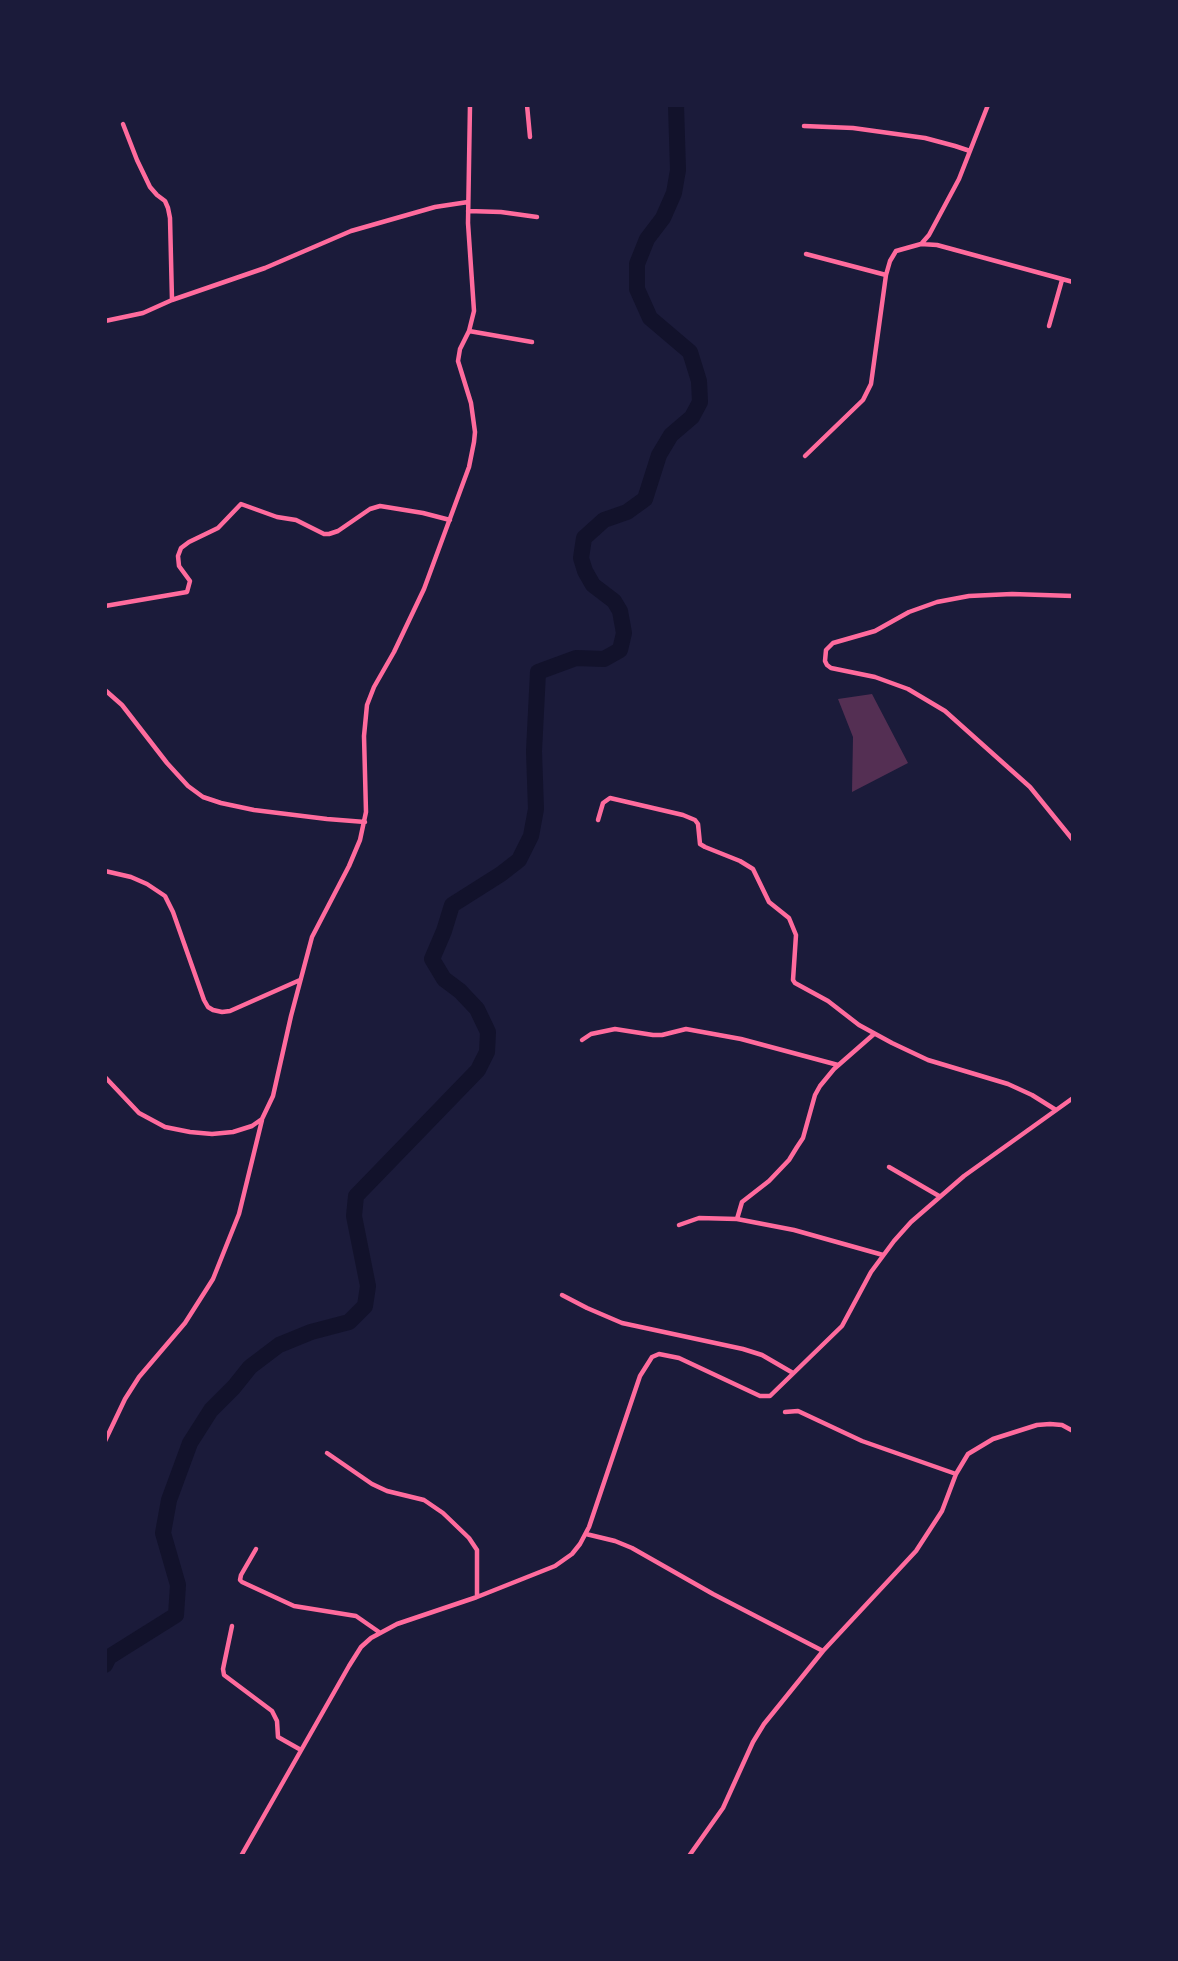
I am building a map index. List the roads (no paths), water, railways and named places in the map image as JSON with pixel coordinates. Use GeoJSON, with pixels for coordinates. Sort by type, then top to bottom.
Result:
{"type":"FeatureCollection","features":[{"type":"Feature","properties":{"kind":"street"},"geometry":{"type":"LineString","coordinates":[[105,1441],[125,1398],[139,1377],[185,1323],[213,1279],[239,1214],[262,1119],[273,1096],[312,937],[349,866],[365,822],[364,736],[367,705],[419,599],[469,467],[475,432],[471,403],[458,361],[460,349],[473,319],[474,300],[468,211],[470,105]]}},
{"type":"Feature","properties":{"kind":"street"},"geometry":{"type":"LineString","coordinates":[[527,105],[530,137]]}},
{"type":"Feature","properties":{"kind":"street"},"geometry":{"type":"LineString","coordinates":[[922,244],[959,179],[988,105]]}},
{"type":"Feature","properties":{"kind":"street"},"geometry":{"type":"LineString","coordinates":[[123,124],[150,187],[165,201],[168,208],[172,300]]}},
{"type":"Feature","properties":{"kind":"street"},"geometry":{"type":"LineString","coordinates":[[804,127],[853,128],[925,138],[970,152]]}},
{"type":"Feature","properties":{"kind":"street"},"geometry":{"type":"LineString","coordinates":[[105,321],[143,313],[258,270],[351,231],[435,207],[468,202]]}},
{"type":"Feature","properties":{"kind":"street"},"geometry":{"type":"LineString","coordinates":[[468,211],[537,217]]}},
{"type":"Feature","properties":{"kind":"street"},"geometry":{"type":"LineString","coordinates":[[806,456],[863,400],[871,384],[887,275],[890,261],[896,251],[922,244],[937,245],[1073,282]]}},
{"type":"Feature","properties":{"kind":"street"},"geometry":{"type":"LineString","coordinates":[[806,254],[887,275]]}},
{"type":"Feature","properties":{"kind":"street"},"geometry":{"type":"LineString","coordinates":[[1049,326],[1062,279]]}},
{"type":"Feature","properties":{"kind":"street"},"geometry":{"type":"LineString","coordinates":[[469,331],[532,342]]}},
{"type":"Feature","properties":{"kind":"street"},"geometry":{"type":"LineString","coordinates":[[105,606],[187,592],[190,581],[179,566],[181,548],[218,528],[241,503],[277,517],[296,520],[324,534],[334,534],[370,509],[380,506],[450,520]]}},
{"type":"Feature","properties":{"kind":"street"},"geometry":{"type":"LineString","coordinates":[[1073,596],[1012,594],[969,596],[937,602],[909,612],[875,631],[833,643],[826,650],[825,661],[831,668],[875,677],[908,689],[945,711],[1030,787],[1073,840]]}},
{"type":"Feature","properties":{"kind":"street"},"geometry":{"type":"LineString","coordinates":[[105,690],[122,705],[188,786],[203,797],[254,810],[365,822]]}},
{"type":"Feature","properties":{"kind":"street"},"geometry":{"type":"LineString","coordinates":[[598,820],[603,803],[610,798],[695,820],[698,824],[700,844],[747,864],[753,869],[769,902],[789,918],[796,935],[795,983],[828,1001],[875,1034],[928,1060],[1008,1084],[1056,1110]]}},
{"type":"Feature","properties":{"kind":"street"},"geometry":{"type":"LineString","coordinates":[[105,871],[131,877],[165,897],[173,912],[204,1000],[213,1010],[222,1013],[230,1011],[301,979]]}},
{"type":"Feature","properties":{"kind":"street"},"geometry":{"type":"LineString","coordinates":[[582,1040],[591,1034],[615,1029],[662,1035],[686,1028],[838,1065]]}},
{"type":"Feature","properties":{"kind":"street"},"geometry":{"type":"LineString","coordinates":[[737,1219],[742,1202],[769,1181],[789,1160],[810,1119],[820,1086],[838,1065],[875,1034]]}},
{"type":"Feature","properties":{"kind":"street"},"geometry":{"type":"LineString","coordinates":[[105,1077],[139,1113],[165,1127],[212,1134],[233,1132],[252,1126],[262,1119]]}},
{"type":"Feature","properties":{"kind":"street"},"geometry":{"type":"LineString","coordinates":[[241,1856],[361,1647],[379,1632],[397,1624],[477,1597],[555,1566],[572,1554],[586,1534],[640,1376],[652,1357],[659,1354],[679,1359],[765,1397],[775,1392],[842,1326],[862,1287],[883,1255],[911,1222],[989,1157],[1073,1098]]}},
{"type":"Feature","properties":{"kind":"street"},"geometry":{"type":"LineString","coordinates":[[889,1167],[939,1196]]}},
{"type":"Feature","properties":{"kind":"street"},"geometry":{"type":"LineString","coordinates":[[679,1226],[699,1218],[737,1219],[794,1230],[883,1255]]}},
{"type":"Feature","properties":{"kind":"street"},"geometry":{"type":"LineString","coordinates":[[562,1295],[622,1323],[743,1349],[762,1355],[793,1373]]}},
{"type":"Feature","properties":{"kind":"street"},"geometry":{"type":"LineString","coordinates":[[785,1412],[798,1411],[808,1414],[839,1432],[956,1474]]}},
{"type":"Feature","properties":{"kind":"street"},"geometry":{"type":"LineString","coordinates":[[689,1856],[723,1808],[764,1724],[823,1651],[916,1551],[942,1511],[956,1474],[968,1454],[993,1439],[1030,1427],[1062,1425],[1073,1431]]}},
{"type":"Feature","properties":{"kind":"street"},"geometry":{"type":"LineString","coordinates":[[327,1453],[379,1487],[424,1500],[443,1513],[469,1538],[477,1550],[477,1597]]}},
{"type":"Feature","properties":{"kind":"street"},"geometry":{"type":"LineString","coordinates":[[586,1534],[632,1548],[823,1651]]}},
{"type":"Feature","properties":{"kind":"street"},"geometry":{"type":"LineString","coordinates":[[256,1549],[241,1575],[242,1582],[294,1606],[356,1616],[379,1632]]}},
{"type":"Feature","properties":{"kind":"street"},"geometry":{"type":"LineString","coordinates":[[232,1626],[224,1675],[272,1711],[277,1721],[278,1737],[301,1750]]}},
{"type":"Feature","properties":{"kind":"waterway"},"geometry":{"type":"LineString","coordinates":[[105,1665],[109,1657],[176,1615],[178,1585],[163,1533],[169,1500],[190,1443],[211,1410],[250,1367],[279,1345],[311,1332],[349,1322],[365,1306],[368,1286],[354,1216],[356,1196],[478,1070],[487,1052],[488,1032],[477,1009],[444,979],[432,959],[452,905],[519,860],[531,836],[536,809],[534,751],[538,672],[576,658],[604,659],[620,650],[624,633],[620,611],[614,601],[593,585],[585,571],[581,558],[584,538],[604,520],[627,512],[645,499],[659,455],[671,435],[692,417],[700,402],[699,381],[690,352],[650,318],[637,289],[637,264],[647,239],[663,218],[674,193],[678,170],[676,105]]}}]}
